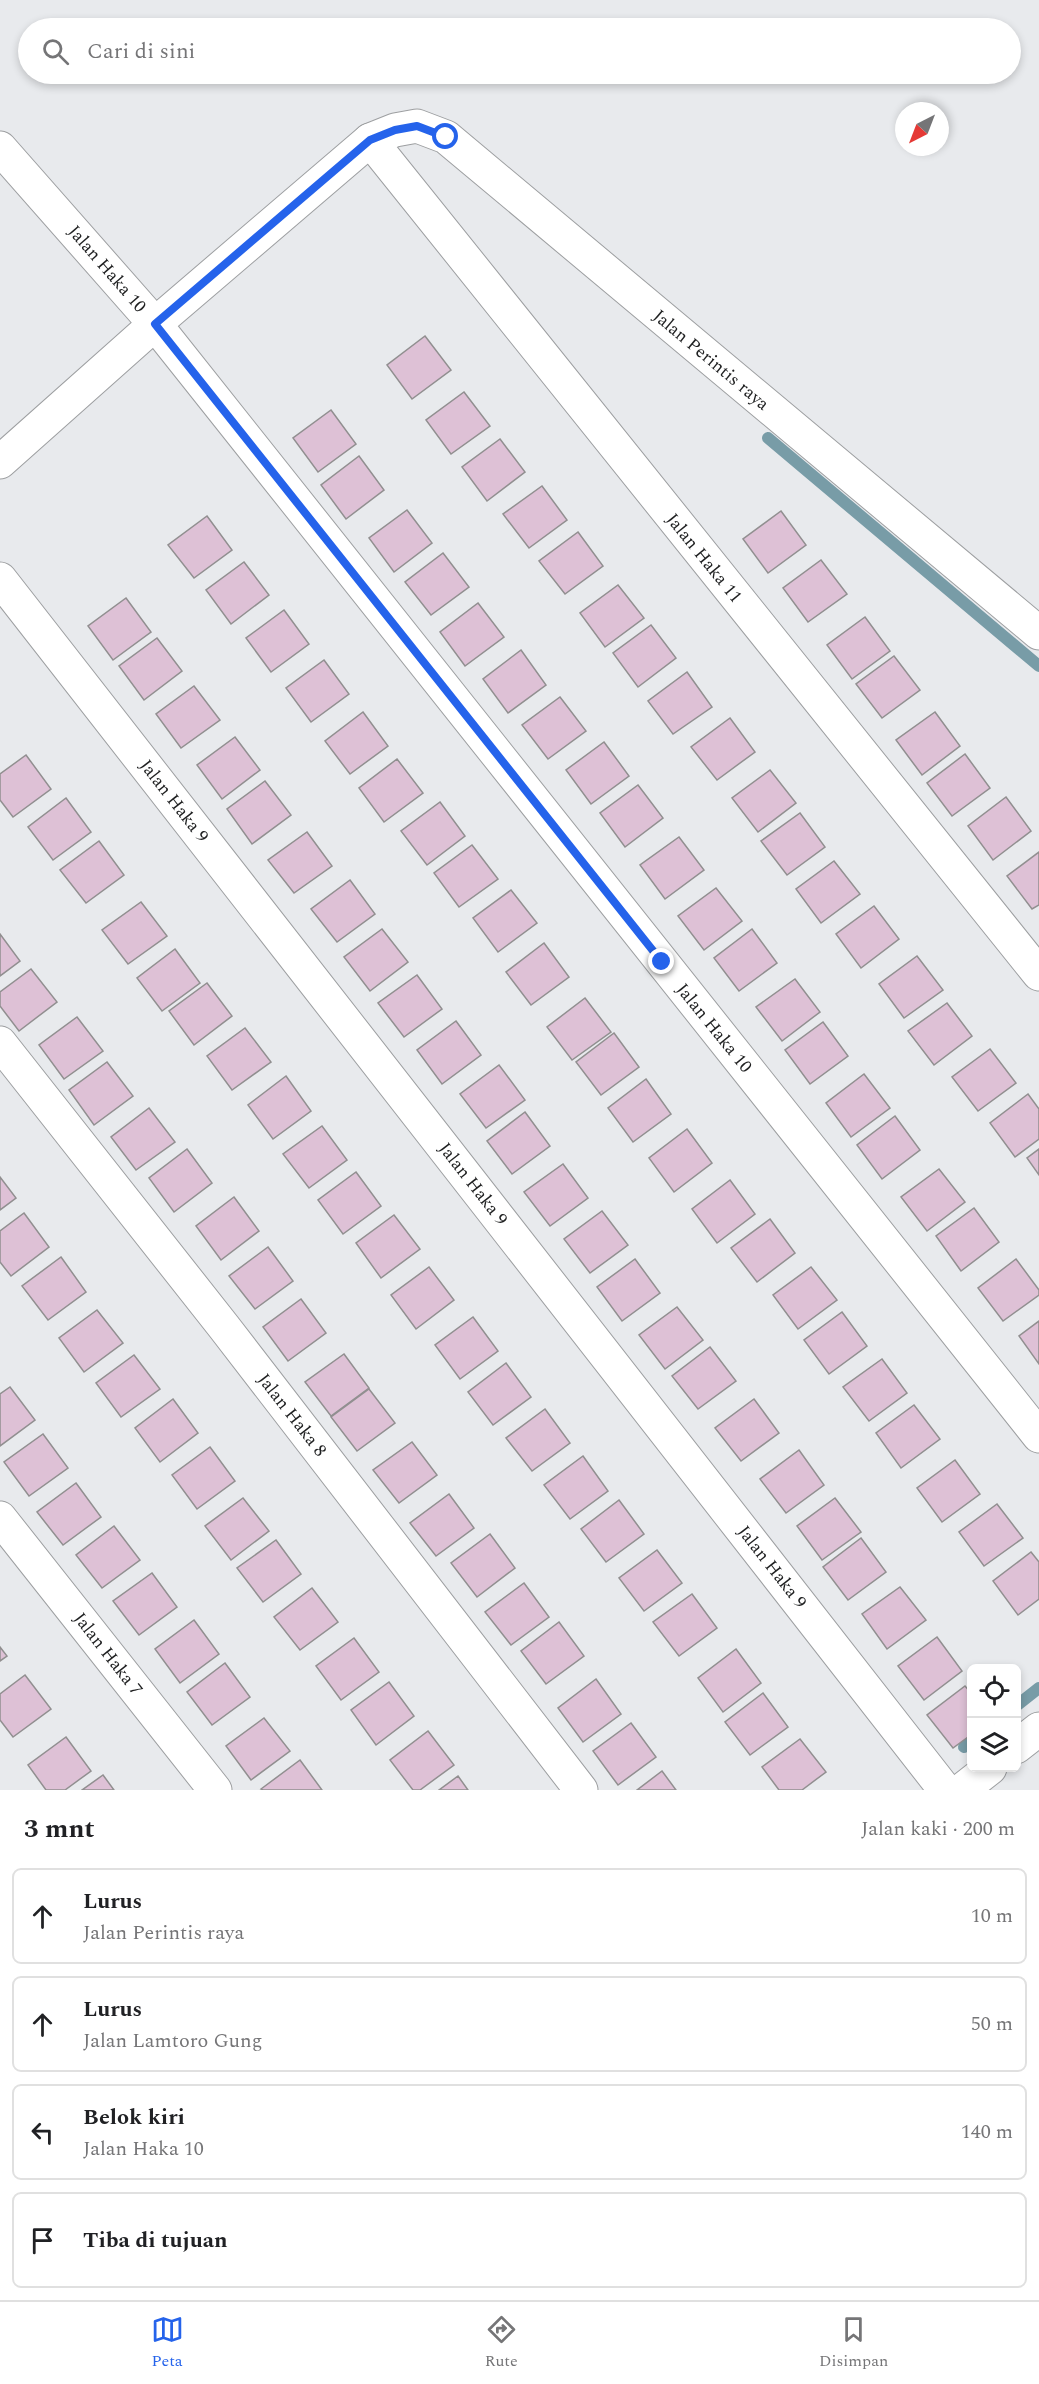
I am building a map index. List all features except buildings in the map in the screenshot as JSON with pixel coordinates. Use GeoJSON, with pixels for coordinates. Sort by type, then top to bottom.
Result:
{"type":"FeatureCollection","features":[{"type":"Feature","properties":{"kind":"street","name":"Jalan Perintis raya"},"geometry":{"type":"LineString","coordinates":[[0,462],[155,324],[370,140],[395,130],[417,126],[446,137],[1039,633]]}},
{"type":"Feature","properties":{"kind":"street","name":"Jalan Haka 11"},"geometry":{"type":"LineString","coordinates":[[370,140],[1039,974]]}},
{"type":"Feature","properties":{"kind":"street","name":"Jalan Haka 10"},"geometry":{"type":"LineString","coordinates":[[0,148],[155,324],[1039,1436]]}},
{"type":"Feature","properties":{"kind":"street","name":"Jalan Haka 9"},"geometry":{"type":"LineString","coordinates":[[0,579],[945,1790]]}},
{"type":"Feature","properties":{"kind":"street","name":"Jalan Haka 8"},"geometry":{"type":"LineString","coordinates":[[0,1043],[224,1327],[581,1790]]}},
{"type":"Feature","properties":{"kind":"street","name":"Jalan Haka 7"},"geometry":{"type":"LineString","coordinates":[[0,1518],[215,1790]]}},
{"type":"Feature","properties":{"kind":"street"},"geometry":{"type":"LineString","coordinates":[[1021,1743],[1039,1728]]}},
{"type":"Feature","properties":{"kind":"street"},"geometry":{"type":"LineString","coordinates":[[962,1790],[984,1772]]}},
{"type":"Feature","properties":{"kind":"waterway"},"geometry":{"type":"LineString","coordinates":[[768,438],[1039,666]]}},
{"type":"Feature","properties":{"kind":"waterway"},"geometry":{"type":"LineString","coordinates":[[1021,1702],[1039,1688]]}},
{"type":"Feature","properties":{"kind":"route"},"geometry":{"type":"LineString","coordinates":[[446,137],[417,126],[395,130],[370,140],[155,324],[662,962]]}}]}
